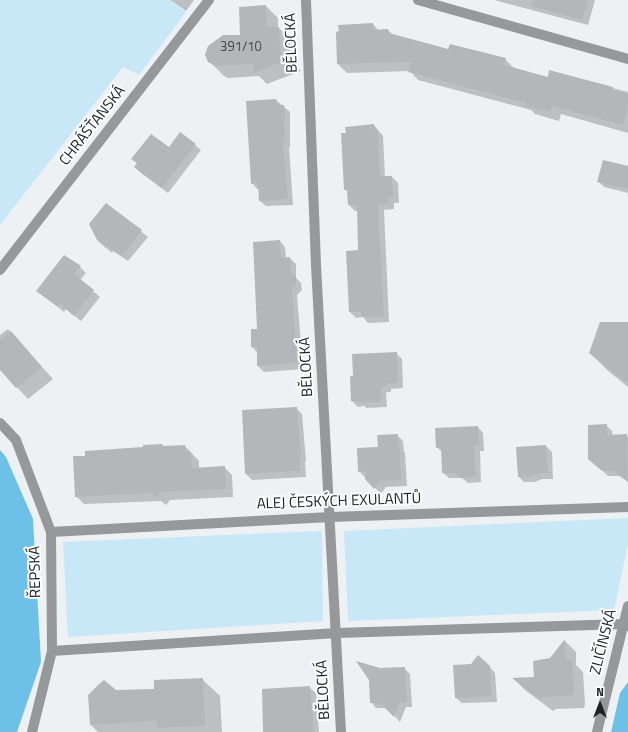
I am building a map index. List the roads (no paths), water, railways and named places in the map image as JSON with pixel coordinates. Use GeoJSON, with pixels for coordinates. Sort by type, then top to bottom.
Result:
{"type":"FeatureCollection","features":[{"type":"Feature","properties":{"kind":"street","name":"CHRÁŠŤANSKÁ"},"geometry":{"type":"LineString","coordinates":[[0,270],[209,0]]}},
{"type":"Feature","properties":{"kind":"street","name":"BĚLOCKÁ"},"geometry":{"type":"LineString","coordinates":[[306,0],[316,265],[341,732]]}},
{"type":"Feature","properties":{"kind":"street"},"geometry":{"type":"LineString","coordinates":[[418,0],[628,59]]}},
{"type":"Feature","properties":{"kind":"street","name":"ŘEPSKÁ"},"geometry":{"type":"LineString","coordinates":[[0,423],[16,440],[50,532],[52,651],[32,732]]}},
{"type":"Feature","properties":{"kind":"street","name":"ALEJ ČESKÝCH EXULANTŮ"},"geometry":{"type":"LineString","coordinates":[[50,532],[330,517],[628,507]]}},
{"type":"Feature","properties":{"kind":"street","name":"ZLIČÍNSKÁ"},"geometry":{"type":"LineString","coordinates":[[597,732],[626,625],[628,606]]}},
{"type":"Feature","properties":{"kind":"street"},"geometry":{"type":"LineString","coordinates":[[52,651],[336,633],[626,625]]}}]}
